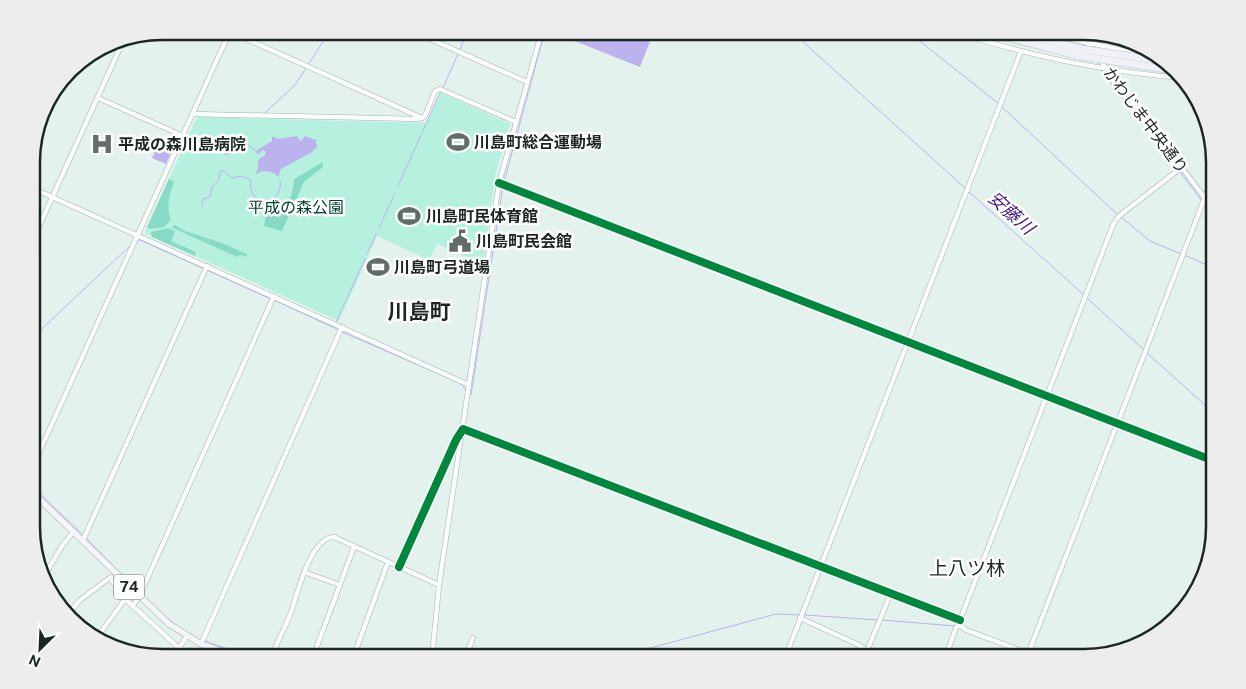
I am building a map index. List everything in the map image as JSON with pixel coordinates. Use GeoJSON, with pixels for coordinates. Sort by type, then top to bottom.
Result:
{"type":"FeatureCollection","features":[{"type":"Feature","properties":{"kind":"highway"},"geometry":{"type":"LineString","coordinates":[[1015,40],[1080,56],[1167,72]]}},
{"type":"Feature","properties":{"kind":"highway"},"geometry":{"type":"LineString","coordinates":[[1046,40],[1081,49],[1148,59]]}},
{"type":"Feature","properties":{"kind":"main road","name":"74"},"geometry":{"type":"LineString","coordinates":[[40,499],[166,622],[201,644],[216,649]]}},
{"type":"Feature","properties":{"kind":"street"},"geometry":{"type":"LineString","coordinates":[[40,450],[226,40]]}},
{"type":"Feature","properties":{"kind":"street"},"geometry":{"type":"LineString","coordinates":[[250,40],[423,118]]}},
{"type":"Feature","properties":{"kind":"street"},"geometry":{"type":"LineString","coordinates":[[432,40],[527,82]]}},
{"type":"Feature","properties":{"kind":"street"},"geometry":{"type":"LineString","coordinates":[[433,649],[439,585],[499,183],[539,40]]}},
{"type":"Feature","properties":{"kind":"street"},"geometry":{"type":"LineString","coordinates":[[984,40],[1021,51],[1108,69],[1167,73]]}},
{"type":"Feature","properties":{"kind":"street"},"geometry":{"type":"LineString","coordinates":[[1076,40],[1138,53]]}},
{"type":"Feature","properties":{"kind":"street","name":"かわじま中央通り"},"geometry":{"type":"LineString","coordinates":[[1086,42],[1205,197]]}},
{"type":"Feature","properties":{"kind":"street"},"geometry":{"type":"LineString","coordinates":[[40,224],[120,47]]}},
{"type":"Feature","properties":{"kind":"street"},"geometry":{"type":"LineString","coordinates":[[789,649],[1021,51]]}},
{"type":"Feature","properties":{"kind":"street"},"geometry":{"type":"LineString","coordinates":[[423,118],[436,91],[440,89],[516,122]]}},
{"type":"Feature","properties":{"kind":"street"},"geometry":{"type":"LineString","coordinates":[[98,98],[183,136]]}},
{"type":"Feature","properties":{"kind":"street"},"geometry":{"type":"LineString","coordinates":[[193,114],[423,118]]}},
{"type":"Feature","properties":{"kind":"street"},"geometry":{"type":"LineString","coordinates":[[948,649],[1113,225],[1119,216],[1182,167]]}},
{"type":"Feature","properties":{"kind":"street"},"geometry":{"type":"LineString","coordinates":[[499,183],[1206,459]]}},
{"type":"Feature","properties":{"kind":"street"},"geometry":{"type":"LineString","coordinates":[[40,192],[468,385]]}},
{"type":"Feature","properties":{"kind":"street"},"geometry":{"type":"LineString","coordinates":[[1029,649],[1205,197]]}},
{"type":"Feature","properties":{"kind":"street"},"geometry":{"type":"LineString","coordinates":[[83,540],[206,266]]}},
{"type":"Feature","properties":{"kind":"street"},"geometry":{"type":"LineString","coordinates":[[133,605],[139,597],[274,296]]}},
{"type":"Feature","properties":{"kind":"street"},"geometry":{"type":"LineString","coordinates":[[201,644],[342,328]]}},
{"type":"Feature","properties":{"kind":"street"},"geometry":{"type":"LineString","coordinates":[[463,429],[891,593],[1012,649]]}},
{"type":"Feature","properties":{"kind":"street"},"geometry":{"type":"LineString","coordinates":[[399,567],[456,440],[463,429]]}},
{"type":"Feature","properties":{"kind":"street"},"geometry":{"type":"LineString","coordinates":[[48,570],[62,546],[74,531]]}},
{"type":"Feature","properties":{"kind":"street"},"geometry":{"type":"LineString","coordinates":[[275,649],[290,614],[304,572],[318,546],[325,540],[334,538],[439,585]]}},
{"type":"Feature","properties":{"kind":"street"},"geometry":{"type":"LineString","coordinates":[[317,649],[354,546]]}},
{"type":"Feature","properties":{"kind":"street"},"geometry":{"type":"LineString","coordinates":[[356,649],[388,562]]}},
{"type":"Feature","properties":{"kind":"street"},"geometry":{"type":"LineString","coordinates":[[304,572],[340,585]]}},
{"type":"Feature","properties":{"kind":"street"},"geometry":{"type":"LineString","coordinates":[[72,610],[80,600],[116,573]]}},
{"type":"Feature","properties":{"kind":"street"},"geometry":{"type":"LineString","coordinates":[[110,578],[125,599],[160,629],[174,644],[180,648],[187,636]]}},
{"type":"Feature","properties":{"kind":"street"},"geometry":{"type":"LineString","coordinates":[[868,649],[891,593]]}},
{"type":"Feature","properties":{"kind":"street"},"geometry":{"type":"LineString","coordinates":[[101,632],[125,599]]}},
{"type":"Feature","properties":{"kind":"street"},"geometry":{"type":"LineString","coordinates":[[800,618],[866,649]]}},
{"type":"Feature","properties":{"kind":"street"},"geometry":{"type":"LineString","coordinates":[[160,629],[166,622]]}},
{"type":"Feature","properties":{"kind":"street"},"geometry":{"type":"LineString","coordinates":[[469,649],[473,638]]}},
{"type":"Feature","properties":{"kind":"green space","name":"平成の森公園"},"geometry":{"type":"Polygon","coordinates":[[[441,93],[510,124],[495,176],[483,265],[437,244],[429,260],[377,236],[339,321],[145,232],[198,117],[427,123],[441,93]]]}},
{"type":"Feature","properties":{"kind":"green space"},"geometry":{"type":"Polygon","coordinates":[[[323,162],[323,167],[304,182],[282,231],[264,226],[266,214],[279,210],[288,203],[294,179],[323,162]]]}},
{"type":"Feature","properties":{"kind":"green space"},"geometry":{"type":"Polygon","coordinates":[[[169,179],[174,182],[169,201],[171,220],[164,227],[150,229],[147,227],[169,179]]]}},
{"type":"Feature","properties":{"kind":"green space"},"geometry":{"type":"Polygon","coordinates":[[[175,225],[185,231],[222,243],[247,254],[246,257],[241,255],[237,257],[171,227],[175,225]]]}},
{"type":"Feature","properties":{"kind":"green space"},"geometry":{"type":"Polygon","coordinates":[[[168,228],[175,231],[171,241],[196,252],[195,256],[152,237],[151,232],[168,228]]]}},
{"type":"Feature","properties":{"kind":"shaded area"},"geometry":{"type":"Polygon","coordinates":[[[572,40],[650,40],[640,67],[572,40]]]}},
{"type":"Feature","properties":{"kind":"shaded area"},"geometry":{"type":"Polygon","coordinates":[[[231,135],[243,137],[249,145],[225,155],[223,143],[231,135]]]}},
{"type":"Feature","properties":{"kind":"shaded area"},"geometry":{"type":"Polygon","coordinates":[[[272,136],[278,139],[297,136],[301,141],[305,136],[316,140],[317,147],[312,152],[281,169],[278,177],[267,171],[255,175],[258,168],[258,160],[266,152],[263,150],[258,154],[256,152],[272,141],[272,136]]]}},
{"type":"Feature","properties":{"kind":"shaded area"},"geometry":{"type":"Polygon","coordinates":[[[165,138],[175,143],[166,164],[152,158],[160,141],[165,138]]]}},
{"type":"Feature","properties":{"kind":"waterway"},"geometry":{"type":"LineString","coordinates":[[308,65],[324,40]]}},
{"type":"Feature","properties":{"kind":"waterway"},"geometry":{"type":"LineString","coordinates":[[443,88],[464,40]]}},
{"type":"Feature","properties":{"kind":"waterway"},"geometry":{"type":"LineString","coordinates":[[504,182],[543,40]]}},
{"type":"Feature","properties":{"kind":"waterway","name":"安藤川"},"geometry":{"type":"LineString","coordinates":[[801,40],[965,188]]}},
{"type":"Feature","properties":{"kind":"waterway"},"geometry":{"type":"LineString","coordinates":[[918,40],[999,104]]}},
{"type":"Feature","properties":{"kind":"waterway"},"geometry":{"type":"LineString","coordinates":[[263,114],[295,85],[306,68]]}},
{"type":"Feature","properties":{"kind":"waterway"},"geometry":{"type":"LineString","coordinates":[[1100,69],[1178,168]]}},
{"type":"Feature","properties":{"kind":"waterway"},"geometry":{"type":"LineString","coordinates":[[398,186],[441,91]]}},
{"type":"Feature","properties":{"kind":"waterway"},"geometry":{"type":"LineString","coordinates":[[1002,107],[1118,215]]}},
{"type":"Feature","properties":{"kind":"waterway"},"geometry":{"type":"LineString","coordinates":[[249,146],[257,152]]}},
{"type":"Feature","properties":{"kind":"waterway"},"geometry":{"type":"LineString","coordinates":[[202,206],[203,199],[210,197],[212,187],[218,181],[221,171],[224,171],[232,178],[241,176],[251,180],[251,189],[254,195],[265,201],[271,200],[276,196],[280,190],[280,181]]}},
{"type":"Feature","properties":{"kind":"waterway"},"geometry":{"type":"LineString","coordinates":[[1180,172],[1202,201]]}},
{"type":"Feature","properties":{"kind":"waterway"},"geometry":{"type":"LineString","coordinates":[[470,394],[503,186]]}},
{"type":"Feature","properties":{"kind":"waterway","name":"安藤川"},"geometry":{"type":"LineString","coordinates":[[968,191],[1084,295]]}},
{"type":"Feature","properties":{"kind":"waterway"},"geometry":{"type":"LineString","coordinates":[[379,228],[395,193]]}},
{"type":"Feature","properties":{"kind":"waterway"},"geometry":{"type":"LineString","coordinates":[[1121,217],[1150,241],[1181,254]]}},
{"type":"Feature","properties":{"kind":"waterway"},"geometry":{"type":"LineString","coordinates":[[367,254],[376,234]]}},
{"type":"Feature","properties":{"kind":"waterway"},"geometry":{"type":"LineString","coordinates":[[136,242],[140,240],[271,299]]}},
{"type":"Feature","properties":{"kind":"waterway"},"geometry":{"type":"LineString","coordinates":[[40,330],[130,246]]}},
{"type":"Feature","properties":{"kind":"waterway"},"geometry":{"type":"LineString","coordinates":[[1184,255],[1206,265]]}},
{"type":"Feature","properties":{"kind":"waterway"},"geometry":{"type":"LineString","coordinates":[[336,322],[365,259]]}},
{"type":"Feature","properties":{"kind":"waterway","name":"安藤川"},"geometry":{"type":"LineString","coordinates":[[1087,298],[1143,349]]}},
{"type":"Feature","properties":{"kind":"waterway"},"geometry":{"type":"LineString","coordinates":[[274,300],[339,330]]}},
{"type":"Feature","properties":{"kind":"waterway"},"geometry":{"type":"LineString","coordinates":[[342,332],[460,383],[467,391]]}},
{"type":"Feature","properties":{"kind":"waterway","name":"安藤川"},"geometry":{"type":"LineString","coordinates":[[1146,352],[1206,406]]}},
{"type":"Feature","properties":{"kind":"waterway"},"geometry":{"type":"LineString","coordinates":[[40,494],[84,536]]}},
{"type":"Feature","properties":{"kind":"waterway"},"geometry":{"type":"LineString","coordinates":[[87,539],[126,579]]}},
{"type":"Feature","properties":{"kind":"waterway"},"geometry":{"type":"LineString","coordinates":[[646,649],[776,614],[801,615]]}},
{"type":"Feature","properties":{"kind":"waterway"},"geometry":{"type":"LineString","coordinates":[[805,615],[878,620]]}},
{"type":"Feature","properties":{"kind":"waterway"},"geometry":{"type":"LineString","coordinates":[[167,618],[181,629]]}},
{"type":"Feature","properties":{"kind":"waterway"},"geometry":{"type":"LineString","coordinates":[[882,620],[955,626]]}},
{"type":"Feature","properties":{"kind":"waterway"},"geometry":{"type":"LineString","coordinates":[[967,628],[979,633]]}},
{"type":"Feature","properties":{"kind":"waterway"},"geometry":{"type":"LineString","coordinates":[[205,641],[228,649]]}},
{"type":"Feature","properties":{"kind":"cycle path"},"geometry":{"type":"LineString","coordinates":[[499,183],[1206,458]]}},
{"type":"Feature","properties":{"kind":"cycle path"},"geometry":{"type":"LineString","coordinates":[[399,567],[456,440],[463,429],[960,620]]}},
{"type":"Feature","properties":{"kind":"place","name":"川島町総合運動場"},"geometry":{"type":"Point","coordinates":[458,142]}},
{"type":"Feature","properties":{"kind":"place","name":"平成の森川島病院"},"geometry":{"type":"Point","coordinates":[102,144]}},
{"type":"Feature","properties":{"kind":"place","name":"川島町民体育館"},"geometry":{"type":"Point","coordinates":[409,216]}},
{"type":"Feature","properties":{"kind":"place","name":"川島町民会館"},"geometry":{"type":"Point","coordinates":[460,241]}},
{"type":"Feature","properties":{"kind":"place","name":"川島町弓道場"},"geometry":{"type":"Point","coordinates":[378,267]}},
{"type":"Feature","properties":{"kind":"district","name":"川島町"},"geometry":{"type":"Point","coordinates":[419,312]}},
{"type":"Feature","properties":{"kind":"district","name":"上八ツ林"},"geometry":{"type":"Point","coordinates":[967,568]}}]}
